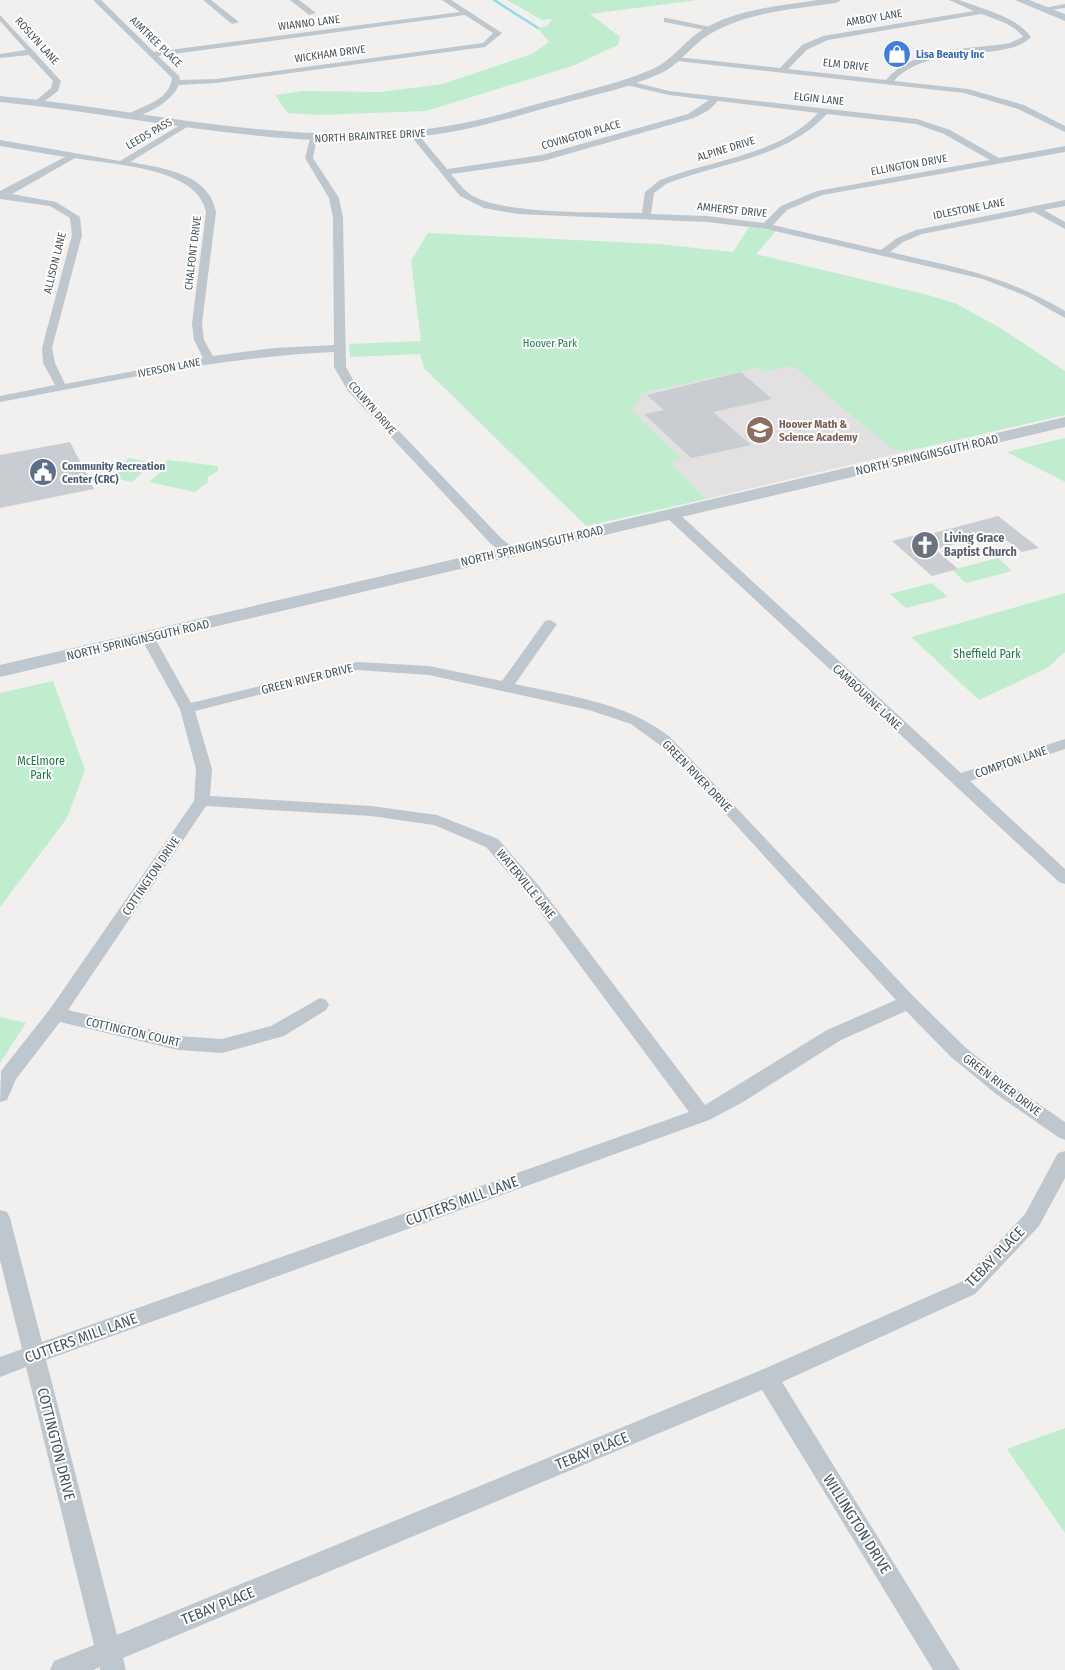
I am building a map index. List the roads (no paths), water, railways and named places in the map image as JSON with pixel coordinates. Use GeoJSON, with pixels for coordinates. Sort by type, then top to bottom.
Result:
{"type":"FeatureCollection","features":[{"type":"Feature","properties":{"kind":"main road"},"geometry":{"type":"LineString","coordinates":[[1020,0],[1062,8]]}},
{"type":"Feature","properties":{"kind":"main road"},"geometry":{"type":"LineString","coordinates":[[1040,4],[1065,18]]}},
{"type":"Feature","properties":{"kind":"street"},"geometry":{"type":"LineString","coordinates":[[97,1],[108,0]]}},
{"type":"Feature","properties":{"kind":"street"},"geometry":{"type":"LineString","coordinates":[[207,0],[235,22]]}},
{"type":"Feature","properties":{"kind":"street"},"geometry":{"type":"LineString","coordinates":[[294,0],[312,13]]}},
{"type":"Feature","properties":{"kind":"street"},"geometry":{"type":"LineString","coordinates":[[446,0],[467,13]]}},
{"type":"Feature","properties":{"kind":"street","name":"NORTH BRAINTREE DRIVE"},"geometry":{"type":"LineString","coordinates":[[0,99],[38,102],[133,115],[260,135],[314,139],[414,135],[467,126],[629,82],[660,70],[677,59],[695,40],[710,30],[754,14],[836,0]]}},
{"type":"Feature","properties":{"kind":"street"},"geometry":{"type":"LineString","coordinates":[[888,81],[897,70],[914,62],[1008,45],[1024,40],[1027,37],[1020,29],[953,0]]}},
{"type":"Feature","properties":{"kind":"street","name":"AIMTREE PLACE"},"geometry":{"type":"LineString","coordinates":[[97,1],[175,74],[177,83],[170,96],[133,115]]}},
{"type":"Feature","properties":{"kind":"street","name":"AMBOY LANE"},"geometry":{"type":"LineString","coordinates":[[782,70],[805,46],[826,38],[981,12]]}},
{"type":"Feature","properties":{"kind":"street","name":"WICKHAM DRIVE"},"geometry":{"type":"LineString","coordinates":[[177,83],[216,81],[485,45],[498,34],[467,13]]}},
{"type":"Feature","properties":{"kind":"street","name":"WIANNO LANE"},"geometry":{"type":"LineString","coordinates":[[153,54],[467,13]]}},
{"type":"Feature","properties":{"kind":"street","name":"ROSLYN LANE"},"geometry":{"type":"LineString","coordinates":[[0,17],[4,25],[32,52],[57,81],[56,89],[38,102]]}},
{"type":"Feature","properties":{"kind":"street"},"geometry":{"type":"LineString","coordinates":[[667,20],[710,30]]}},
{"type":"Feature","properties":{"kind":"street"},"geometry":{"type":"LineString","coordinates":[[0,56],[32,52]]}},
{"type":"Feature","properties":{"kind":"street","name":"ELM DRIVE"},"geometry":{"type":"LineString","coordinates":[[677,59],[953,89],[995,98],[1032,112],[1065,129]]}},
{"type":"Feature","properties":{"kind":"street","name":"ELGIN LANE"},"geometry":{"type":"LineString","coordinates":[[629,82],[654,90],[904,120],[928,125],[947,132],[998,161]]}},
{"type":"Feature","properties":{"kind":"street","name":"COVINGTON PLACE"},"geometry":{"type":"LineString","coordinates":[[445,172],[543,158],[691,116],[706,108],[716,98]]}},
{"type":"Feature","properties":{"kind":"street","name":"ALPINE DRIVE"},"geometry":{"type":"LineString","coordinates":[[646,216],[650,192],[663,182],[787,141],[810,128],[825,111]]}},
{"type":"Feature","properties":{"kind":"street","name":"LEEDS PASS"},"geometry":{"type":"LineString","coordinates":[[122,163],[188,124]]}},
{"type":"Feature","properties":{"kind":"street","name":"AMHERST DRIVE"},"geometry":{"type":"LineString","coordinates":[[414,135],[463,194],[487,206],[517,211],[707,219],[766,226],[884,252],[1001,282],[1030,294],[1065,314]]}},
{"type":"Feature","properties":{"kind":"street","name":"COLWYN DRIVE"},"geometry":{"type":"LineString","coordinates":[[314,139],[309,158],[334,198],[338,218],[340,367],[352,389],[496,541],[510,551]]}},
{"type":"Feature","properties":{"kind":"street","name":"CHALFONT DRIVE"},"geometry":{"type":"LineString","coordinates":[[0,143],[150,168],[180,177],[199,188],[209,200],[211,212],[198,323],[198,340],[210,360]]}},
{"type":"Feature","properties":{"kind":"street","name":"ELLINGTON DRIVE"},"geometry":{"type":"LineString","coordinates":[[766,226],[784,208],[820,193],[1065,149]]}},
{"type":"Feature","properties":{"kind":"street"},"geometry":{"type":"LineString","coordinates":[[1,195],[75,155]]}},
{"type":"Feature","properties":{"kind":"street","name":"ALLISON LANE"},"geometry":{"type":"LineString","coordinates":[[1,195],[52,204],[75,217],[77,235],[47,348],[49,363],[62,389]]}},
{"type":"Feature","properties":{"kind":"street","name":"IDLESTONE LANE"},"geometry":{"type":"LineString","coordinates":[[884,252],[900,240],[919,232],[1065,204]]}},
{"type":"Feature","properties":{"kind":"street"},"geometry":{"type":"LineString","coordinates":[[1035,209],[1065,226]]}},
{"type":"Feature","properties":{"kind":"street","name":"IVERSON LANE"},"geometry":{"type":"LineString","coordinates":[[0,399],[210,360],[274,351],[340,348]]}},
{"type":"Feature","properties":{"kind":"street","name":"NORTH SPRINGINSGUTH ROAD"},"geometry":{"type":"LineString","coordinates":[[0,671],[148,638],[510,551],[1065,422]]}},
{"type":"Feature","properties":{"kind":"street","name":"CAMBOURNE LANE"},"geometry":{"type":"LineString","coordinates":[[671,514],[1065,878]]}},
{"type":"Feature","properties":{"kind":"street"},"geometry":{"type":"LineString","coordinates":[[506,686],[550,624]]}},
{"type":"Feature","properties":{"kind":"street"},"geometry":{"type":"LineString","coordinates":[[148,638],[187,709],[204,768],[202,801]]}},
{"type":"Feature","properties":{"kind":"street","name":"GREEN RIVER DRIVE"},"geometry":{"type":"LineString","coordinates":[[187,709],[357,666],[383,665],[412,668],[506,686],[622,715],[655,732],[673,748],[908,1002],[978,1070],[1065,1132]]}},
{"type":"Feature","properties":{"kind":"street","name":"COMPTON LANE"},"geometry":{"type":"LineString","coordinates":[[957,780],[1065,744]]}},
{"type":"Feature","properties":{"kind":"street","name":"COTTINGTON DRIVE"},"geometry":{"type":"LineString","coordinates":[[0,1094],[8,1076],[56,1014],[202,801]]}},
{"type":"Feature","properties":{"kind":"street","name":"WATERVILLE LANE"},"geometry":{"type":"LineString","coordinates":[[202,801],[371,811],[437,820],[492,843],[533,890],[702,1115]]}},
{"type":"Feature","properties":{"kind":"street","name":"CUTTERS MILL LANE"},"geometry":{"type":"LineString","coordinates":[[0,1367],[702,1115],[726,1105],[834,1035],[908,1002]]}},
{"type":"Feature","properties":{"kind":"street","name":"COTTINGTON COURT"},"geometry":{"type":"LineString","coordinates":[[56,1014],[178,1043],[222,1046],[277,1031],[320,1005]]}},
{"type":"Feature","properties":{"kind":"street","name":"TEBAY PLACE"},"geometry":{"type":"LineString","coordinates":[[63,1670],[111,1661],[767,1378],[968,1288],[1032,1220],[1065,1159]]}},
{"type":"Feature","properties":{"kind":"street","name":"COTTINGTON DRIVE"},"geometry":{"type":"LineString","coordinates":[[0,1218],[111,1661]]}},
{"type":"Feature","properties":{"kind":"street","name":"WILLINGTON DRIVE"},"geometry":{"type":"LineString","coordinates":[[767,1378],[947,1670]]}},
{"type":"Feature","properties":{"kind":"waterway"},"geometry":{"type":"LineString","coordinates":[[494,0],[538,28]]}},
{"type":"Feature","properties":{"kind":"place","name":"Lisa Beauty Inc"},"geometry":{"type":"Point","coordinates":[897,54]}},
{"type":"Feature","properties":{"kind":"place","name":"Hoover Math & Science Academy"},"geometry":{"type":"Point","coordinates":[760,430]}},
{"type":"Feature","properties":{"kind":"place","name":"Community Recreation Center (CRC)"},"geometry":{"type":"Point","coordinates":[43,472]}},
{"type":"Feature","properties":{"kind":"place","name":"Living Grace Baptist Church"},"geometry":{"type":"Point","coordinates":[925,545]}},
{"type":"Feature","properties":{"kind":"park label","name":"Hoover Park"},"geometry":{"type":"Point","coordinates":[550,343]}},
{"type":"Feature","properties":{"kind":"park label","name":"Sheffield Park"},"geometry":{"type":"Point","coordinates":[987,654]}},
{"type":"Feature","properties":{"kind":"park label","name":"McElmore Park"},"geometry":{"type":"Point","coordinates":[41,768]}}]}
